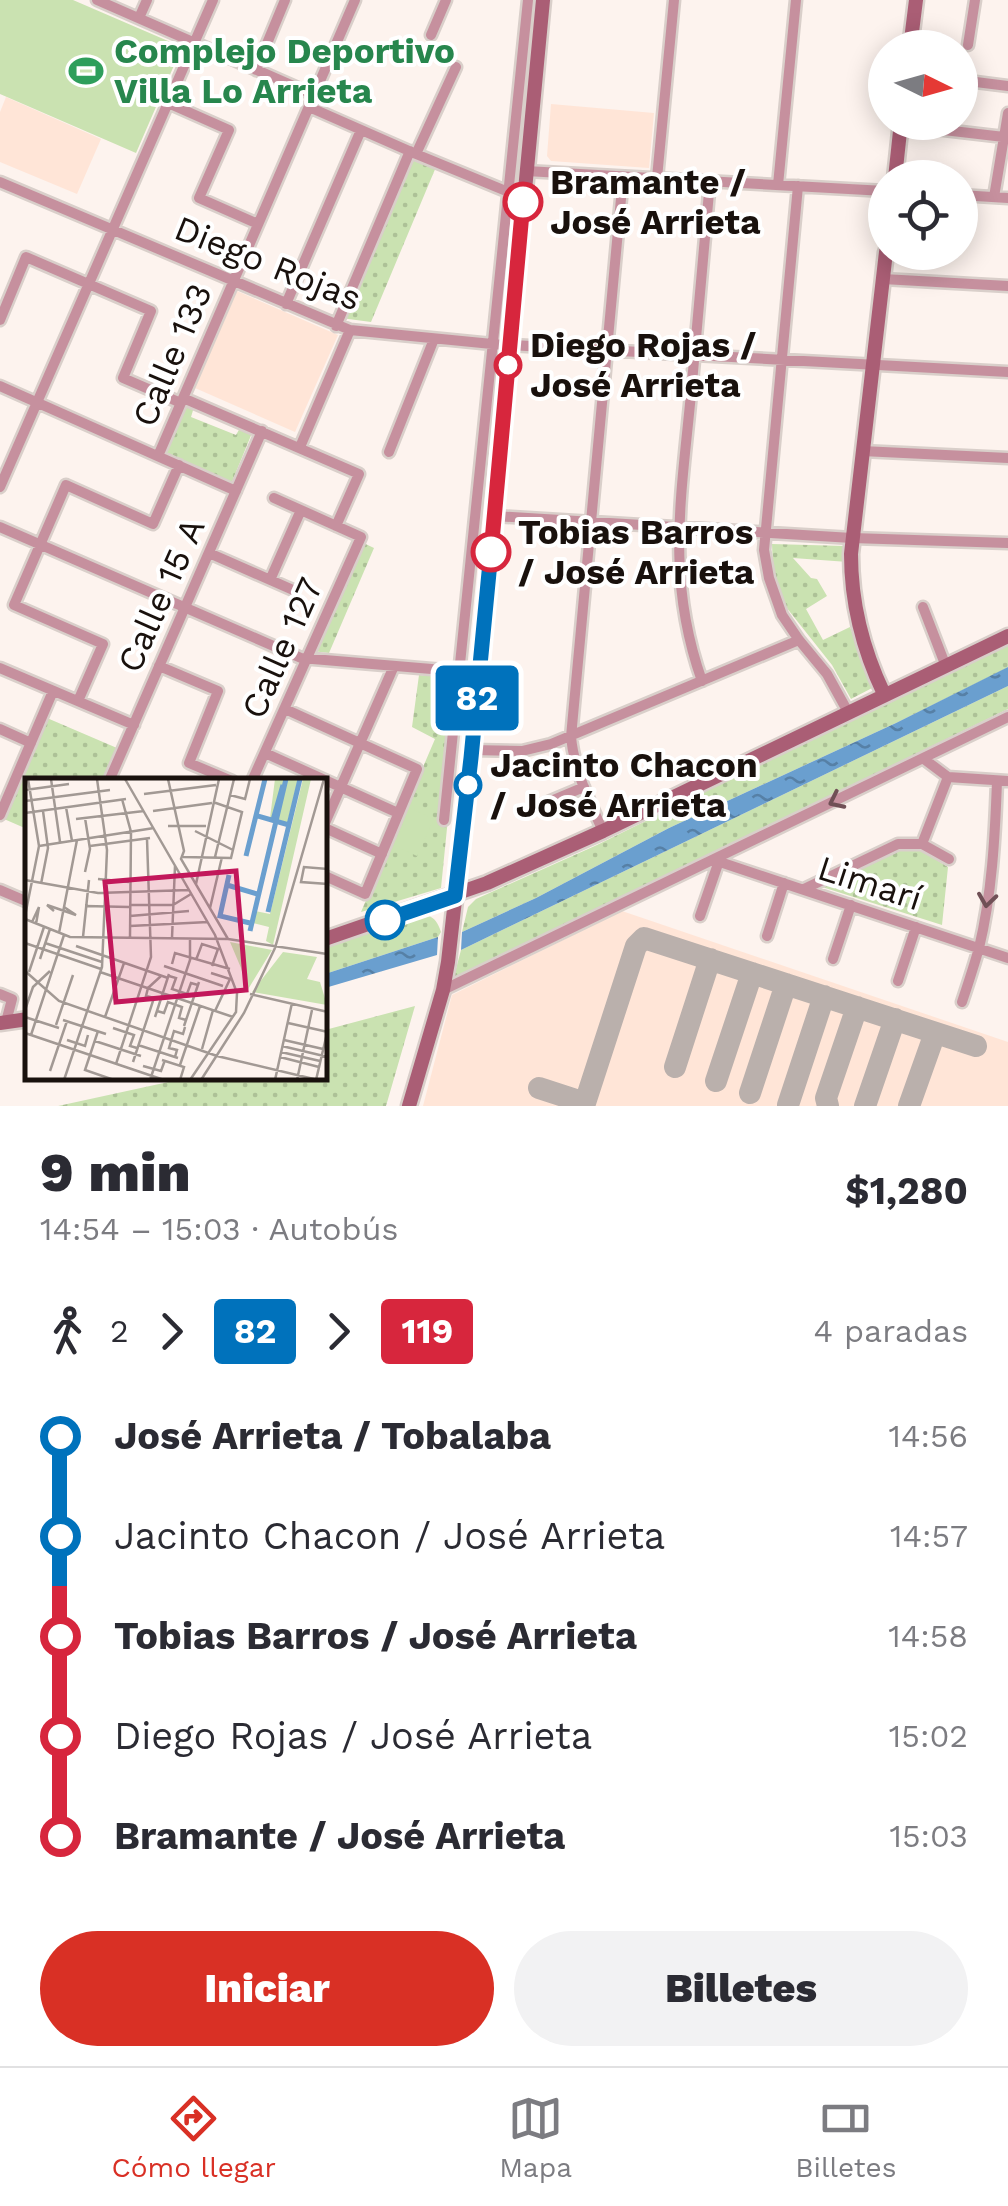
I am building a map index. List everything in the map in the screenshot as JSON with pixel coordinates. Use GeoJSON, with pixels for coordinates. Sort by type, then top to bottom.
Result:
{"type":"FeatureCollection","features":[{"type":"Feature","properties":{"kind":"main road"},"geometry":{"type":"LineString","coordinates":[[410,1106],[448,962],[472,750],[542,0]]}},
{"type":"Feature","properties":{"kind":"main road"},"geometry":{"type":"LineString","coordinates":[[912,30],[916,0]]}},
{"type":"Feature","properties":{"kind":"main road"},"geometry":{"type":"LineString","coordinates":[[884,270],[852,538],[852,583],[859,624],[884,694]]}},
{"type":"Feature","properties":{"kind":"main road"},"geometry":{"type":"LineString","coordinates":[[328,939],[455,896],[603,830],[1008,636]]}},
{"type":"Feature","properties":{"kind":"street"},"geometry":{"type":"LineString","coordinates":[[97,0],[256,70],[361,130],[503,189]]}},
{"type":"Feature","properties":{"kind":"street"},"geometry":{"type":"LineString","coordinates":[[139,18],[147,0]]}},
{"type":"Feature","properties":{"kind":"street"},"geometry":{"type":"LineString","coordinates":[[0,486],[213,0]]}},
{"type":"Feature","properties":{"kind":"street"},"geometry":{"type":"LineString","coordinates":[[256,70],[285,0]]}},
{"type":"Feature","properties":{"kind":"street","name":"Calle 133"},"geometry":{"type":"LineString","coordinates":[[158,456],[355,0]]}},
{"type":"Feature","properties":{"kind":"street"},"geometry":{"type":"LineString","coordinates":[[431,35],[446,0]]}},
{"type":"Feature","properties":{"kind":"street"},"geometry":{"type":"LineString","coordinates":[[444,820],[492,344],[503,189],[528,0]]}},
{"type":"Feature","properties":{"kind":"street"},"geometry":{"type":"LineString","coordinates":[[658,178],[674,0]]}},
{"type":"Feature","properties":{"kind":"street"},"geometry":{"type":"LineString","coordinates":[[778,185],[796,0]]}},
{"type":"Feature","properties":{"kind":"street"},"geometry":{"type":"LineString","coordinates":[[970,30],[975,0]]}},
{"type":"Feature","properties":{"kind":"street"},"geometry":{"type":"LineString","coordinates":[[336,326],[456,67]]}},
{"type":"Feature","properties":{"kind":"street"},"geometry":{"type":"LineString","coordinates":[[978,82],[1008,86]]}},
{"type":"Feature","properties":{"kind":"street"},"geometry":{"type":"LineString","coordinates":[[168,103],[228,130],[198,198],[258,224]]}},
{"type":"Feature","properties":{"kind":"street"},"geometry":{"type":"LineString","coordinates":[[994,197],[1008,112]]}},
{"type":"Feature","properties":{"kind":"street"},"geometry":{"type":"LineString","coordinates":[[286,304],[361,130]]}},
{"type":"Feature","properties":{"kind":"street"},"geometry":{"type":"LineString","coordinates":[[978,134],[1004,137]]}},
{"type":"Feature","properties":{"kind":"street"},"geometry":{"type":"LineString","coordinates":[[526,171],[868,190]]}},
{"type":"Feature","properties":{"kind":"street"},"geometry":{"type":"LineString","coordinates":[[603,830],[584,786],[571,737],[623,176]]}},
{"type":"Feature","properties":{"kind":"street","name":"Diego Rojas"},"geometry":{"type":"LineString","coordinates":[[0,182],[350,330],[492,344],[1008,372]]}},
{"type":"Feature","properties":{"kind":"street"},"geometry":{"type":"LineString","coordinates":[[702,681],[682,602],[678,528],[710,182]]}},
{"type":"Feature","properties":{"kind":"street"},"geometry":{"type":"LineString","coordinates":[[798,186],[764,534],[766,564],[782,615],[827,674],[848,712]]}},
{"type":"Feature","properties":{"kind":"street"},"geometry":{"type":"LineString","coordinates":[[978,197],[1008,198]]}},
{"type":"Feature","properties":{"kind":"street"},"geometry":{"type":"LineString","coordinates":[[0,320],[26,257],[151,311],[123,378],[262,431],[359,474],[336,526],[274,498]]}},
{"type":"Feature","properties":{"kind":"street"},"geometry":{"type":"LineString","coordinates":[[883,280],[1008,286]]}},
{"type":"Feature","properties":{"kind":"street"},"geometry":{"type":"LineString","coordinates":[[300,447],[350,330]]}},
{"type":"Feature","properties":{"kind":"street"},"geometry":{"type":"LineString","coordinates":[[389,452],[434,339]]}},
{"type":"Feature","properties":{"kind":"street"},"geometry":{"type":"LineString","coordinates":[[0,386],[236,490]]}},
{"type":"Feature","properties":{"kind":"street","name":"Calle 15 A"},"geometry":{"type":"LineString","coordinates":[[111,778],[262,431]]}},
{"type":"Feature","properties":{"kind":"street"},"geometry":{"type":"LineString","coordinates":[[862,451],[1008,458]]}},
{"type":"Feature","properties":{"kind":"street"},"geometry":{"type":"LineString","coordinates":[[78,701],[103,644],[14,605],[66,485],[154,524],[179,465]]}},
{"type":"Feature","properties":{"kind":"street"},"geometry":{"type":"LineString","coordinates":[[270,580],[301,510]]}},
{"type":"Feature","properties":{"kind":"street"},"geometry":{"type":"LineString","coordinates":[[494,516],[764,534],[1008,543]]}},
{"type":"Feature","properties":{"kind":"street","name":"Calle 127"},"geometry":{"type":"LineString","coordinates":[[253,778],[361,537],[336,526]]}},
{"type":"Feature","properties":{"kind":"street"},"geometry":{"type":"LineString","coordinates":[[0,527],[307,660],[479,673]]}},
{"type":"Feature","properties":{"kind":"street"},"geometry":{"type":"LineString","coordinates":[[209,553],[293,590]]}},
{"type":"Feature","properties":{"kind":"street"},"geometry":{"type":"LineString","coordinates":[[923,607],[946,664]]}},
{"type":"Feature","properties":{"kind":"street"},"geometry":{"type":"LineString","coordinates":[[472,750],[522,751],[542,747],[799,640]]}},
{"type":"Feature","properties":{"kind":"street"},"geometry":{"type":"LineString","coordinates":[[160,666],[218,691],[189,763],[225,778]]}},
{"type":"Feature","properties":{"kind":"street"},"geometry":{"type":"LineString","coordinates":[[328,818],[394,666]]}},
{"type":"Feature","properties":{"kind":"street"},"geometry":{"type":"LineString","coordinates":[[0,668],[134,725]]}},
{"type":"Feature","properties":{"kind":"street"},"geometry":{"type":"LineString","coordinates":[[0,815],[54,690]]}},
{"type":"Feature","properties":{"kind":"street"},"geometry":{"type":"LineString","coordinates":[[285,709],[417,768],[365,894],[328,877]]}},
{"type":"Feature","properties":{"kind":"street"},"geometry":{"type":"LineString","coordinates":[[443,990],[1008,717]]}},
{"type":"Feature","properties":{"kind":"street"},"geometry":{"type":"LineString","coordinates":[[0,729],[31,742]]}},
{"type":"Feature","properties":{"kind":"street"},"geometry":{"type":"LineString","coordinates":[[265,752],[321,778]]}},
{"type":"Feature","properties":{"kind":"street"},"geometry":{"type":"LineString","coordinates":[[924,758],[948,777],[1002,781],[979,948],[962,1002]]}},
{"type":"Feature","properties":{"kind":"street"},"geometry":{"type":"LineString","coordinates":[[922,844],[948,777]]}},
{"type":"Feature","properties":{"kind":"street"},"geometry":{"type":"LineString","coordinates":[[328,781],[398,813]]}},
{"type":"Feature","properties":{"kind":"street"},"geometry":{"type":"LineString","coordinates":[[527,812],[584,786]]}},
{"type":"Feature","properties":{"kind":"street"},"geometry":{"type":"LineString","coordinates":[[328,827],[382,854]]}},
{"type":"Feature","properties":{"kind":"street"},"geometry":{"type":"LineString","coordinates":[[803,890],[898,844],[922,844],[949,859]]}},
{"type":"Feature","properties":{"kind":"street"},"geometry":{"type":"LineString","coordinates":[[700,916],[716,860]]}},
{"type":"Feature","properties":{"kind":"street","name":"Limarí"},"geometry":{"type":"LineString","coordinates":[[716,860],[1008,958]]}},
{"type":"Feature","properties":{"kind":"street"},"geometry":{"type":"LineString","coordinates":[[767,936],[784,883]]}},
{"type":"Feature","properties":{"kind":"street"},"geometry":{"type":"LineString","coordinates":[[0,890],[25,901]]}},
{"type":"Feature","properties":{"kind":"street"},"geometry":{"type":"LineString","coordinates":[[833,959],[850,905]]}},
{"type":"Feature","properties":{"kind":"street"},"geometry":{"type":"LineString","coordinates":[[898,981],[916,927]]}},
{"type":"Feature","properties":{"kind":"street"},"geometry":{"type":"LineString","coordinates":[[0,994],[12,999],[3,1022]]}},
{"type":"Feature","properties":{"kind":"shaded area"},"geometry":{"type":"Polygon","coordinates":[[[6,97],[101,139],[77,194],[0,162],[0,112],[6,97]]]}},
{"type":"Feature","properties":{"kind":"shaded area"},"geometry":{"type":"Polygon","coordinates":[[[551,104],[654,113],[649,168],[551,161],[547,156],[551,104]]]}},
{"type":"Feature","properties":{"kind":"shaded area"},"geometry":{"type":"Polygon","coordinates":[[[237,291],[338,335],[295,432],[195,388],[237,291]]]}},
{"type":"Feature","properties":{"kind":"shaded area"},"geometry":{"type":"Polygon","coordinates":[[[622,911],[1008,1042],[1008,1106],[423,1106],[452,995],[622,911]]]}},
{"type":"Feature","properties":{"kind":"green space","name":"Complejo Deportivo Villa Lo Arrieta"},"geometry":{"type":"Polygon","coordinates":[[[0,0],[73,0],[182,47],[136,153],[0,94],[0,0]]]}},
{"type":"Feature","properties":{"kind":"green space"},"geometry":{"type":"Polygon","coordinates":[[[411,155],[436,167],[371,322],[341,318],[411,155]]]}},
{"type":"Feature","properties":{"kind":"green space"},"geometry":{"type":"Polygon","coordinates":[[[184,403],[194,407],[191,417],[236,435],[240,428],[252,433],[232,482],[163,454],[184,403]]]}},
{"type":"Feature","properties":{"kind":"green space"},"geometry":{"type":"Polygon","coordinates":[[[353,538],[374,548],[329,653],[303,650],[353,538]]]}},
{"type":"Feature","properties":{"kind":"green space"},"geometry":{"type":"Polygon","coordinates":[[[772,544],[845,546],[848,562],[793,558],[811,578],[817,579],[827,596],[806,609],[823,640],[850,627],[874,687],[851,699],[832,665],[786,607],[773,569],[772,544]]]}},
{"type":"Feature","properties":{"kind":"green space"},"geometry":{"type":"Polygon","coordinates":[[[1008,642],[1008,667],[1001,671],[669,828],[462,932],[468,907],[476,899],[597,845],[1008,642]]]}},
{"type":"Feature","properties":{"kind":"green space"},"geometry":{"type":"Polygon","coordinates":[[[419,675],[462,679],[441,888],[361,912],[435,739],[412,727],[419,675]]]}},
{"type":"Feature","properties":{"kind":"green space"},"geometry":{"type":"Polygon","coordinates":[[[1008,686],[1008,709],[453,980],[461,950],[1008,686]]]}},
{"type":"Feature","properties":{"kind":"green space"},"geometry":{"type":"Polygon","coordinates":[[[47,718],[117,748],[105,778],[25,778],[25,828],[4,819],[47,718]]]}},
{"type":"Feature","properties":{"kind":"green space"},"geometry":{"type":"Polygon","coordinates":[[[410,808],[434,819],[417,856],[393,845],[410,808]]]}},
{"type":"Feature","properties":{"kind":"green space"},"geometry":{"type":"Polygon","coordinates":[[[898,849],[919,849],[948,867],[942,925],[819,886],[898,849]]]}},
{"type":"Feature","properties":{"kind":"green space"},"geometry":{"type":"Polygon","coordinates":[[[427,915],[441,932],[438,937],[328,973],[328,944],[427,915]]]}},
{"type":"Feature","properties":{"kind":"green space"},"geometry":{"type":"Polygon","coordinates":[[[415,1006],[386,1106],[58,1106],[173,1081],[328,1081],[328,1029],[415,1006]]]}},
{"type":"Feature","properties":{"kind":"water"},"geometry":{"type":"Polygon","coordinates":[[[1008,667],[1008,686],[461,950],[462,932],[669,828],[1008,667]]]}},
{"type":"Feature","properties":{"kind":"water"},"geometry":{"type":"Polygon","coordinates":[[[438,937],[437,955],[328,987],[328,973],[438,937]]]}},
{"type":"Feature","properties":{"kind":"taxiway"},"geometry":{"type":"LineString","coordinates":[[584,1106],[636,946],[644,938],[976,1046]]}},
{"type":"Feature","properties":{"kind":"taxiway"},"geometry":{"type":"LineString","coordinates":[[675,1067],[710,959]]}},
{"type":"Feature","properties":{"kind":"taxiway"},"geometry":{"type":"LineString","coordinates":[[716,1081],[752,973]]}},
{"type":"Feature","properties":{"kind":"taxiway"},"geometry":{"type":"LineString","coordinates":[[750,1093],[786,984]]}},
{"type":"Feature","properties":{"kind":"taxiway"},"geometry":{"type":"LineString","coordinates":[[788,1105],[824,996]]}},
{"type":"Feature","properties":{"kind":"taxiway"},"geometry":{"type":"LineString","coordinates":[[828,1106],[826,1098],[857,1007]]}},
{"type":"Feature","properties":{"kind":"taxiway"},"geometry":{"type":"LineString","coordinates":[[865,1106],[895,1019]]}},
{"type":"Feature","properties":{"kind":"taxiway"},"geometry":{"type":"LineString","coordinates":[[909,1106],[935,1033]]}},
{"type":"Feature","properties":{"kind":"taxiway"},"geometry":{"type":"LineString","coordinates":[[539,1088],[585,1103]]}},
{"type":"Feature","properties":{"kind":"bus line","name":"119"},"geometry":{"type":"LineString","coordinates":[[491,552],[523,202]]}},
{"type":"Feature","properties":{"kind":"bus line","name":"82"},"geometry":{"type":"LineString","coordinates":[[385,920],[455,896],[491,552]]}},
{"type":"Feature","properties":{"kind":"place","name":"Complejo Deportivo Villa Lo Arrieta"},"geometry":{"type":"Point","coordinates":[86,71]}},
{"type":"Feature","properties":{"kind":"place","name":"Bramante / José Arrieta"},"geometry":{"type":"Point","coordinates":[523,202]}},
{"type":"Feature","properties":{"kind":"place","name":"Diego Rojas / José Arrieta"},"geometry":{"type":"Point","coordinates":[508,365]}},
{"type":"Feature","properties":{"kind":"place","name":"Tobias Barros / José Arrieta"},"geometry":{"type":"Point","coordinates":[491,552]}},
{"type":"Feature","properties":{"kind":"place","name":"Jacinto Chacon / José Arrieta"},"geometry":{"type":"Point","coordinates":[468,785]}}]}
